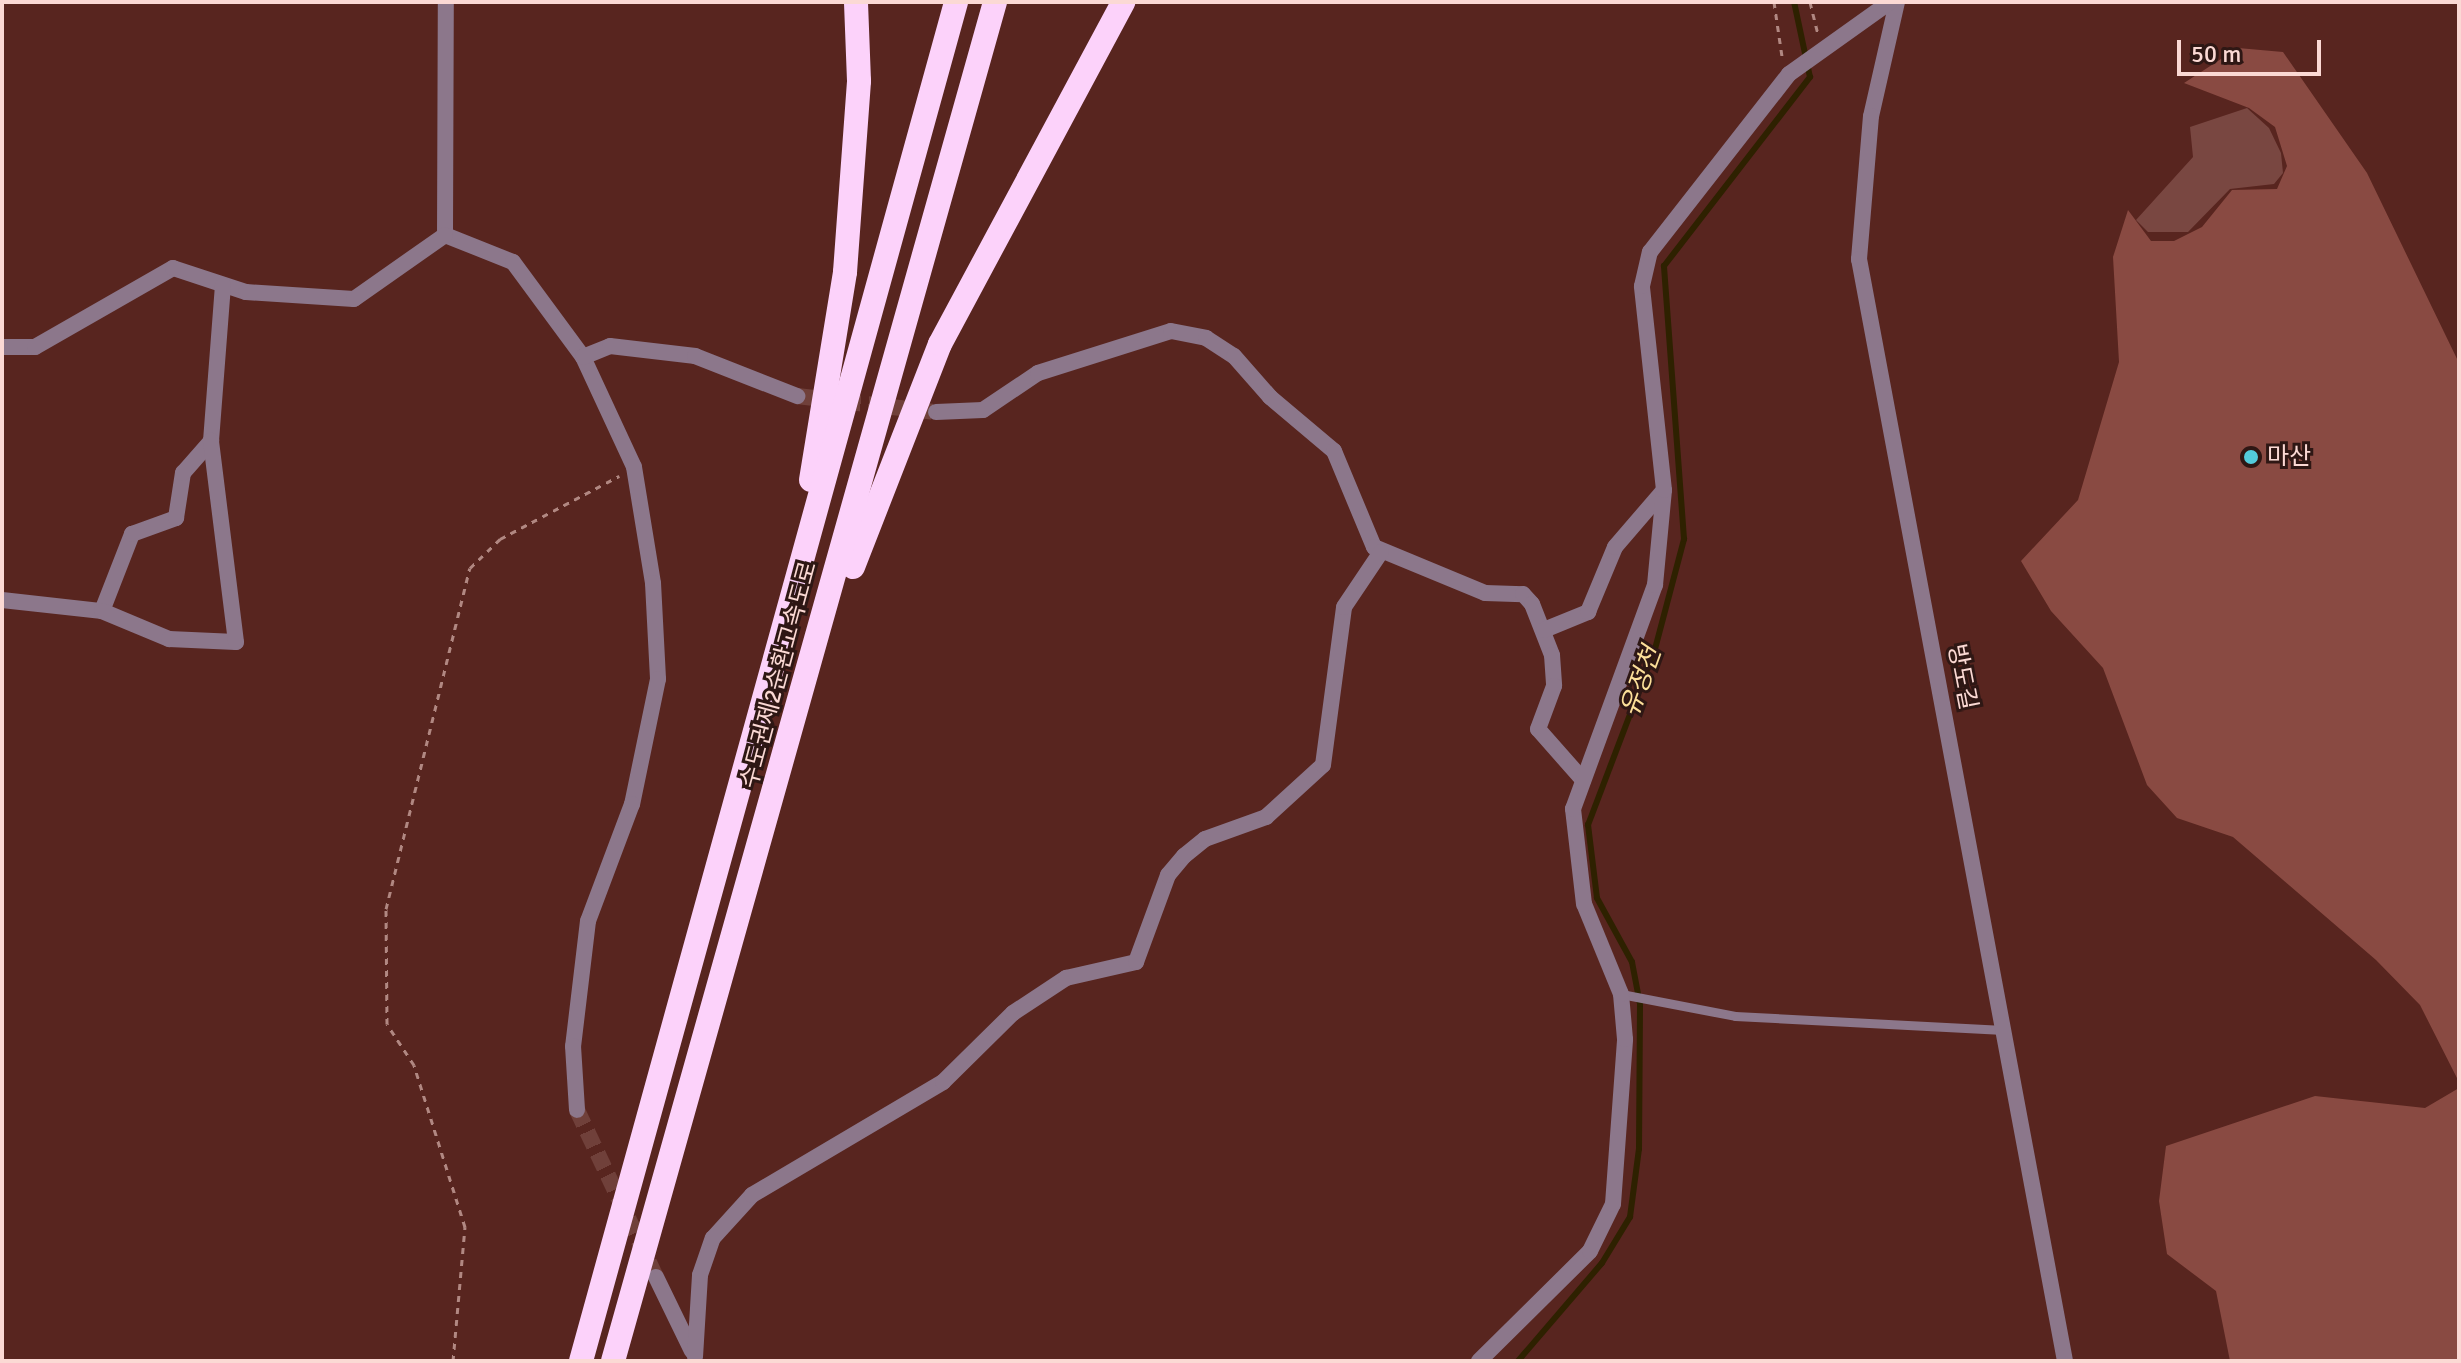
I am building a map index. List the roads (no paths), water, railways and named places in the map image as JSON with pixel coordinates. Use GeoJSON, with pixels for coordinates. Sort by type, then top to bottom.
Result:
{"type":"FeatureCollection","features":[{"type":"Feature","properties":{"kind":"highway"},"geometry":{"type":"LineString","coordinates":[[741,801],[823,422],[854,164],[856,2]]}},
{"type":"Feature","properties":{"kind":"highway","name":"수도권제2순환고속도로"},"geometry":{"type":"LineString","coordinates":[[581,1361],[741,801],[956,2]]}},
{"type":"Feature","properties":{"kind":"highway","name":"수도권제2순환고속도로"},"geometry":{"type":"LineString","coordinates":[[613,1361],[995,2]]}},
{"type":"Feature","properties":{"kind":"highway"},"geometry":{"type":"LineString","coordinates":[[774,797],[911,408],[1123,2]]}},
{"type":"Feature","properties":{"kind":"street"},"geometry":{"type":"LineString","coordinates":[[445,235],[446,2]]}},
{"type":"Feature","properties":{"kind":"street"},"geometry":{"type":"LineString","coordinates":[[1479,1361],[1590,1251],[1613,1204],[1625,1039],[1621,994],[1573,863],[1573,809],[1655,585],[1664,490],[1642,286],[1650,252],[1792,71],[1818,48],[1890,2]]}},
{"type":"Feature","properties":{"kind":"street","name":"방도길"},"geometry":{"type":"LineString","coordinates":[[1897,2],[1871,116],[1859,259],[2065,1361]]}},
{"type":"Feature","properties":{"kind":"street"},"geometry":{"type":"LineString","coordinates":[[2,347],[35,347],[173,268],[223,285],[354,299],[445,235]]}},
{"type":"Feature","properties":{"kind":"street"},"geometry":{"type":"LineString","coordinates":[[445,235],[513,262],[583,357],[634,467],[653,583],[658,679],[632,804],[588,921],[573,1046],[577,1110]]}},
{"type":"Feature","properties":{"kind":"street"},"geometry":{"type":"LineString","coordinates":[[2,600],[102,611],[169,639],[236,642],[211,441],[223,285]]}},
{"type":"Feature","properties":{"kind":"street"},"geometry":{"type":"LineString","coordinates":[[936,412],[983,410],[1038,373],[1171,331],[1206,338],[1234,356],[1270,397],[1334,451],[1358,517],[1381,552],[1485,593],[1523,594],[1544,630],[1554,686],[1538,729],[1583,780]]}},
{"type":"Feature","properties":{"kind":"street"},"geometry":{"type":"LineString","coordinates":[[583,357],[610,346],[695,356],[797,396]]}},
{"type":"Feature","properties":{"kind":"street"},"geometry":{"type":"LineString","coordinates":[[102,611],[132,534],[176,518],[183,473],[211,441]]}},
{"type":"Feature","properties":{"kind":"street"},"geometry":{"type":"LineString","coordinates":[[1544,630],[1588,612],[1615,547],[1664,490]]}},
{"type":"Feature","properties":{"kind":"street"},"geometry":{"type":"LineString","coordinates":[[694,1360],[700,1275],[713,1238],[752,1195],[943,1082],[1013,1013],[1066,978],[1136,962],[1168,875],[1184,856],[1205,839],[1266,817],[1323,765],[1344,607],[1381,552]]}},
{"type":"Feature","properties":{"kind":"street"},"geometry":{"type":"LineString","coordinates":[[656,1277],[694,1360]]}},
{"type":"Feature","properties":{"kind":"lane"},"geometry":{"type":"LineString","coordinates":[[1621,994],[1649,995],[1735,1016],[2004,1030]]}},
{"type":"Feature","properties":{"kind":"waterway","name":"유정천"},"geometry":{"type":"LineString","coordinates":[[1518,1361],[1602,1263],[1630,1217],[1639,1149],[1640,1004],[1632,962],[1597,898],[1588,825],[1655,649],[1684,539],[1664,266],[1810,77],[1794,2]]}},
{"type":"Feature","properties":{"kind":"tunnel"},"geometry":{"type":"LineString","coordinates":[[797,396],[936,412]]}},
{"type":"Feature","properties":{"kind":"tunnel"},"geometry":{"type":"LineString","coordinates":[[577,1110],[656,1277]]}},
{"type":"Feature","properties":{"kind":"place","name":"마산"},"geometry":{"type":"Point","coordinates":[2251,457]}}]}
